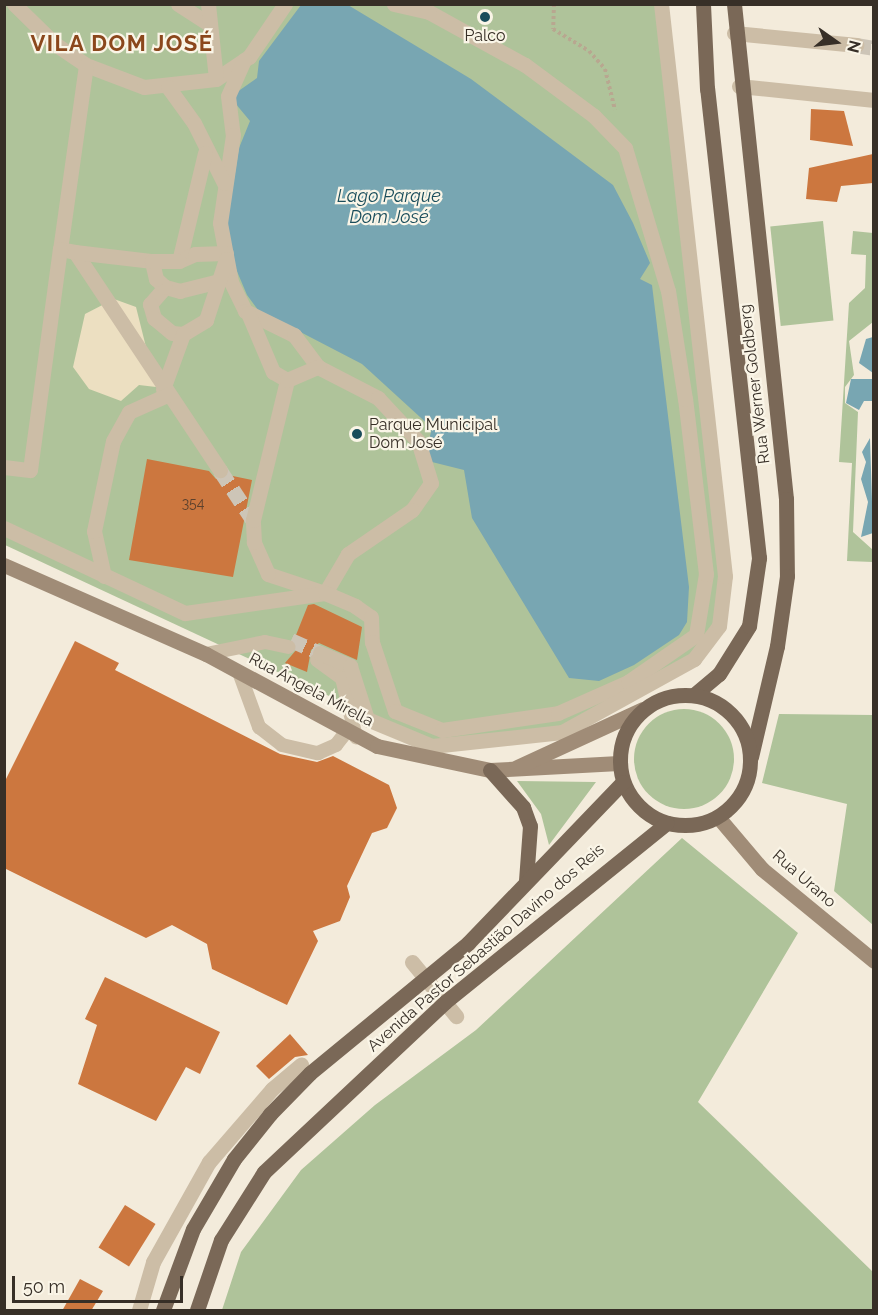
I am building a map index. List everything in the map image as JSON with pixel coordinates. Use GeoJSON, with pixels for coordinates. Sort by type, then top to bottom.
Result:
{"type":"FeatureCollection","features":[{"type":"Feature","properties":{"kind":"main road","name":"Rua Werner Goldberg"},"geometry":{"type":"LineString","coordinates":[[695,694],[719,674],[749,626],[759,558],[707,89],[702,4]]}},
{"type":"Feature","properties":{"kind":"main road","name":"Rua Werner Goldberg"},"geometry":{"type":"LineString","coordinates":[[734,4],[739,86],[786,499],[787,576],[777,646],[751,757]]}},
{"type":"Feature","properties":{"kind":"main road"},"geometry":{"type":"LineString","coordinates":[[695,694],[735,715],[751,757],[743,792],[718,817],[693,825],[667,823],[648,814],[623,782],[620,763],[626,733],[644,709],[659,699],[695,694]]}},
{"type":"Feature","properties":{"kind":"main road"},"geometry":{"type":"LineString","coordinates":[[490,770],[523,807],[530,826],[526,881]]}},
{"type":"Feature","properties":{"kind":"main road","name":"Avenida Pastor Sebastião Davino dos Reis"},"geometry":{"type":"LineString","coordinates":[[163,1311],[182,1253],[234,1159],[310,1073],[423,976],[468,943],[623,782]]}},
{"type":"Feature","properties":{"kind":"main road","name":"Avenida Pastor Sebastião Davino dos Reis"},"geometry":{"type":"LineString","coordinates":[[197,1311],[221,1240],[264,1172],[445,1002],[667,823]]}},
{"type":"Feature","properties":{"kind":"street"},"geometry":{"type":"LineString","coordinates":[[14,4],[86,65],[144,87],[168,87],[216,79],[244,60]]}},
{"type":"Feature","properties":{"kind":"street"},"geometry":{"type":"LineString","coordinates":[[178,4],[207,23]]}},
{"type":"Feature","properties":{"kind":"street"},"geometry":{"type":"LineString","coordinates":[[208,4],[207,23],[216,79]]}},
{"type":"Feature","properties":{"kind":"street"},"geometry":{"type":"LineString","coordinates":[[285,4],[244,60],[228,96],[233,135],[224,183],[220,224],[231,282],[248,313],[273,372],[287,380]]}},
{"type":"Feature","properties":{"kind":"street"},"geometry":{"type":"LineString","coordinates":[[287,380],[253,520],[254,542],[268,574],[325,593],[371,617],[372,642],[395,711],[442,729],[558,713],[663,661],[696,635],[703,613],[706,574],[668,291],[625,148],[594,116],[525,65],[429,12],[394,4]]}},
{"type":"Feature","properties":{"kind":"street"},"geometry":{"type":"LineString","coordinates":[[319,656],[350,666],[367,719],[432,746],[562,732],[694,659],[719,626],[725,576],[661,4]]}},
{"type":"Feature","properties":{"kind":"street"},"geometry":{"type":"LineString","coordinates":[[734,33],[856,45]]}},
{"type":"Feature","properties":{"kind":"street"},"geometry":{"type":"LineString","coordinates":[[5,466],[30,470],[67,251],[86,65]]}},
{"type":"Feature","properties":{"kind":"street"},"geometry":{"type":"LineString","coordinates":[[739,86],[873,100]]}},
{"type":"Feature","properties":{"kind":"street"},"geometry":{"type":"LineString","coordinates":[[168,87],[194,123],[205,153],[224,183]]}},
{"type":"Feature","properties":{"kind":"street"},"geometry":{"type":"LineString","coordinates":[[179,261],[205,153]]}},
{"type":"Feature","properties":{"kind":"street"},"geometry":{"type":"LineString","coordinates":[[67,251],[152,261],[179,261],[195,254],[226,256]]}},
{"type":"Feature","properties":{"kind":"street"},"geometry":{"type":"LineString","coordinates":[[67,251],[220,470]]}},
{"type":"Feature","properties":{"kind":"street"},"geometry":{"type":"LineString","coordinates":[[165,287],[150,304],[154,318],[172,333],[183,334],[206,320],[215,282],[226,256]]}},
{"type":"Feature","properties":{"kind":"street"},"geometry":{"type":"LineString","coordinates":[[152,261],[156,279],[165,287],[180,291],[215,282]]}},
{"type":"Feature","properties":{"kind":"street"},"geometry":{"type":"LineString","coordinates":[[248,313],[294,336],[318,367],[378,398],[418,441],[431,483],[412,510],[348,554],[325,593]]}},
{"type":"Feature","properties":{"kind":"street"},"geometry":{"type":"LineString","coordinates":[[104,576],[94,531],[113,441],[129,412],[165,392],[183,334]]}},
{"type":"Feature","properties":{"kind":"street"},"geometry":{"type":"LineString","coordinates":[[287,380],[318,367]]}},
{"type":"Feature","properties":{"kind":"street"},"geometry":{"type":"LineString","coordinates":[[4,528],[185,613],[325,593]]}},
{"type":"Feature","properties":{"kind":"street","name":"Rua Ângela Mirella"},"geometry":{"type":"LineString","coordinates":[[4,565],[206,654],[351,734],[413,757],[490,770],[620,763]]}},
{"type":"Feature","properties":{"kind":"street"},"geometry":{"type":"LineString","coordinates":[[512,770],[644,709]]}},
{"type":"Feature","properties":{"kind":"street","name":"Rua Urano"},"geometry":{"type":"LineString","coordinates":[[718,817],[762,870],[873,961]]}},
{"type":"Feature","properties":{"kind":"street"},"geometry":{"type":"LineString","coordinates":[[412,962],[456,1016]]}},
{"type":"Feature","properties":{"kind":"street"},"geometry":{"type":"LineString","coordinates":[[139,1311],[158,1251],[209,1162],[272,1089],[301,1065]]}},
{"type":"Feature","properties":{"kind":"lane"},"geometry":{"type":"LineString","coordinates":[[206,654],[265,642],[288,647]]}},
{"type":"Feature","properties":{"kind":"lane"},"geometry":{"type":"LineString","coordinates":[[239,672],[259,727],[282,745],[318,753],[336,745],[351,734],[342,678],[319,656]]}},
{"type":"Feature","properties":{"kind":"path"},"geometry":{"type":"LineString","coordinates":[[554,4],[553,29],[589,51],[605,69],[616,114]]}},
{"type":"Feature","properties":{"kind":"green space","name":"Parque Municipal Dom José"},"geometry":{"type":"Polygon","coordinates":[[[4,5],[659,5],[723,575],[718,626],[693,658],[561,731],[432,744],[5,545],[4,5]]]}},
{"type":"Feature","properties":{"kind":"green space"},"geometry":{"type":"Polygon","coordinates":[[[823,221],[833,320],[781,326],[770,227],[823,221]]]}},
{"type":"Feature","properties":{"kind":"green space"},"geometry":{"type":"Polygon","coordinates":[[[853,231],[873,233],[873,322],[849,341],[854,375],[845,387],[845,403],[858,412],[853,532],[873,550],[873,562],[847,561],[852,463],[839,462],[849,303],[865,288],[866,255],[851,254],[853,231]]]}},
{"type":"Feature","properties":{"kind":"green space"},"geometry":{"type":"Polygon","coordinates":[[[684,709],[712,717],[726,731],[734,759],[726,787],[712,801],[684,809],[656,801],[642,787],[634,759],[642,731],[656,717],[684,709]]]}},
{"type":"Feature","properties":{"kind":"green space"},"geometry":{"type":"Polygon","coordinates":[[[779,714],[873,715],[873,925],[834,891],[847,804],[762,783],[779,714]]]}},
{"type":"Feature","properties":{"kind":"green space"},"geometry":{"type":"Polygon","coordinates":[[[517,781],[596,782],[549,845],[541,814],[517,781]]]}},
{"type":"Feature","properties":{"kind":"green space"},"geometry":{"type":"Polygon","coordinates":[[[682,838],[798,933],[698,1102],[873,1272],[873,1310],[222,1310],[241,1252],[301,1170],[375,1105],[476,1030],[682,838]]]}},
{"type":"Feature","properties":{"kind":"shaded area"},"geometry":{"type":"Polygon","coordinates":[[[114,299],[136,307],[156,387],[139,385],[121,401],[89,389],[73,367],[85,314],[114,299]]]}},
{"type":"Feature","properties":{"kind":"water","name":"Lago Parque Dom José"},"geometry":{"type":"Polygon","coordinates":[[[301,5],[348,5],[471,79],[613,185],[633,223],[650,263],[640,279],[652,285],[689,587],[687,622],[679,635],[634,665],[599,681],[569,678],[472,518],[464,470],[424,460],[432,428],[362,364],[258,310],[247,295],[236,269],[227,224],[239,148],[250,121],[230,97],[257,78],[259,61],[301,5]]]}},
{"type":"Feature","properties":{"kind":"water"},"geometry":{"type":"Polygon","coordinates":[[[873,337],[874,373],[859,363],[866,339],[873,337]]]}},
{"type":"Feature","properties":{"kind":"water"},"geometry":{"type":"Polygon","coordinates":[[[851,379],[873,379],[873,401],[864,401],[859,410],[846,403],[851,379]]]}},
{"type":"Feature","properties":{"kind":"water"},"geometry":{"type":"Polygon","coordinates":[[[870,438],[873,533],[861,537],[868,502],[861,479],[866,462],[862,452],[870,438]]]}},
{"type":"Feature","properties":{"kind":"building"},"geometry":{"type":"Polygon","coordinates":[[[811,109],[844,111],[853,146],[810,140],[811,109]]]}},
{"type":"Feature","properties":{"kind":"building"},"geometry":{"type":"Polygon","coordinates":[[[873,154],[873,183],[841,186],[837,202],[806,199],[809,168],[873,154]]]}},
{"type":"Feature","properties":{"kind":"building"},"geometry":{"type":"Polygon","coordinates":[[[147,459],[209,471],[216,479],[228,475],[252,480],[233,577],[129,560],[147,459]]]}},
{"type":"Feature","properties":{"kind":"building"},"geometry":{"type":"Polygon","coordinates":[[[314,604],[362,627],[357,660],[319,643],[311,650],[307,672],[285,663],[297,649],[294,640],[308,605],[314,604]]]}},
{"type":"Feature","properties":{"kind":"building"},"geometry":{"type":"Polygon","coordinates":[[[75,641],[119,663],[115,670],[280,754],[317,762],[333,756],[389,785],[397,808],[387,828],[372,833],[347,886],[350,897],[340,921],[313,931],[318,941],[287,1005],[212,969],[207,944],[172,925],[146,938],[4,868],[4,783],[75,641]]]}},
{"type":"Feature","properties":{"kind":"building"},"geometry":{"type":"Polygon","coordinates":[[[105,977],[220,1032],[200,1074],[186,1067],[156,1121],[78,1084],[97,1025],[85,1019],[105,977]]]}},
{"type":"Feature","properties":{"kind":"building"},"geometry":{"type":"Polygon","coordinates":[[[290,1034],[308,1055],[295,1057],[269,1079],[256,1066],[290,1034]]]}},
{"type":"Feature","properties":{"kind":"building"},"geometry":{"type":"Polygon","coordinates":[[[125,1205],[156,1224],[129,1266],[99,1247],[125,1205]]]}},
{"type":"Feature","properties":{"kind":"building"},"geometry":{"type":"Polygon","coordinates":[[[80,1279],[103,1291],[91,1311],[62,1311],[80,1279]]]}},
{"type":"Feature","properties":{"kind":"tunnel"},"geometry":{"type":"LineString","coordinates":[[856,45],[874,48]]}},
{"type":"Feature","properties":{"kind":"tunnel"},"geometry":{"type":"LineString","coordinates":[[220,470],[253,520]]}},
{"type":"Feature","properties":{"kind":"tunnel"},"geometry":{"type":"LineString","coordinates":[[291,640],[320,653]]}},
{"type":"Feature","properties":{"kind":"place","name":"Palco"},"geometry":{"type":"Point","coordinates":[485,17]}},
{"type":"Feature","properties":{"kind":"place","name":"Parque Municipal Dom José"},"geometry":{"type":"Point","coordinates":[357,434]}},
{"type":"Feature","properties":{"kind":"district","name":"VILA DOM JOSÉ"},"geometry":{"type":"Point","coordinates":[122,44]}}]}
